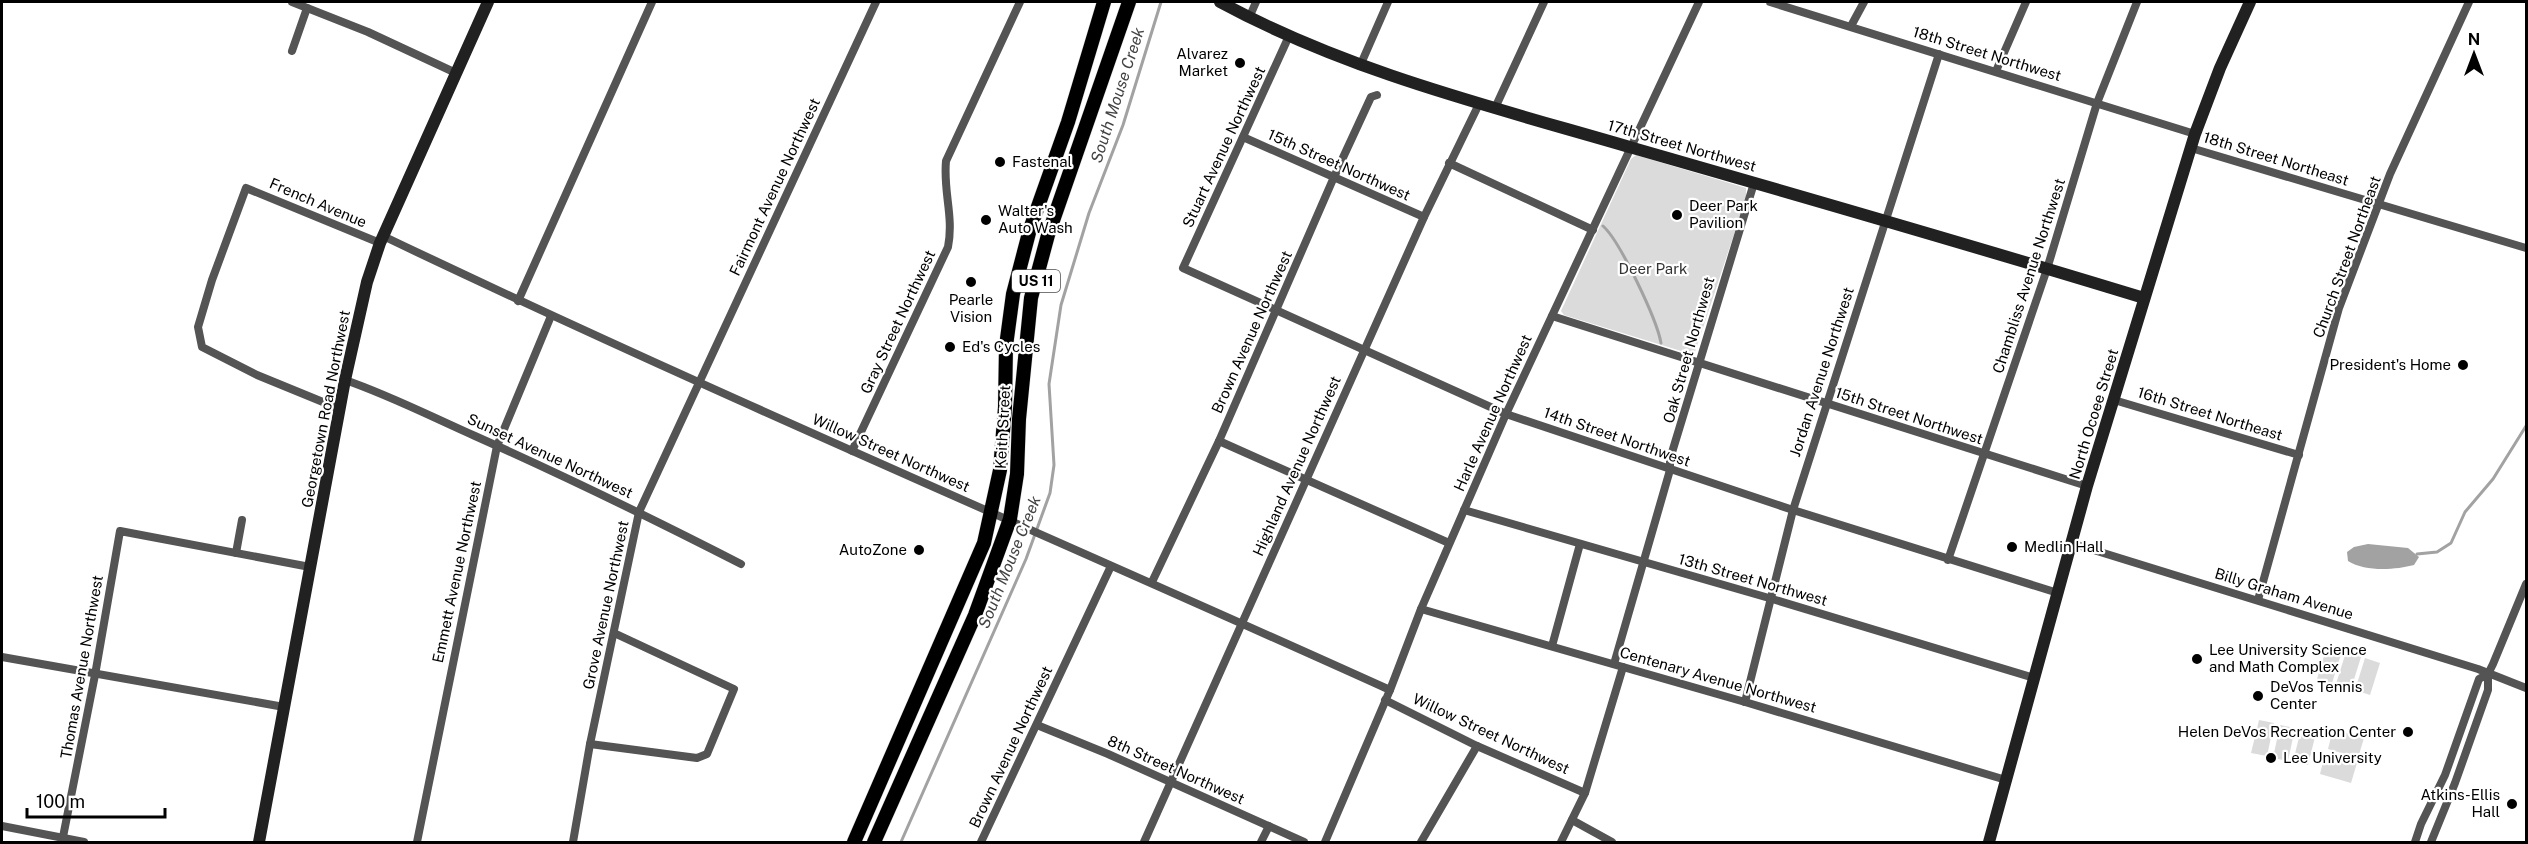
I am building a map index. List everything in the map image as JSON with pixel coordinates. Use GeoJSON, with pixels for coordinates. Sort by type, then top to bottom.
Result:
{"type":"FeatureCollection","features":[{"type":"Feature","properties":{"kind":"main road","name":"Keith Street"},"geometry":{"type":"LineString","coordinates":[[854,843],[984,543],[1000,470],[1005,407],[1006,346],[1013,294],[1030,229],[1068,122],[1104,2]]}},
{"type":"Feature","properties":{"kind":"main road","name":"Keith Street"},"geometry":{"type":"LineString","coordinates":[[874,843],[975,615],[1010,519],[1017,474],[1021,395],[1031,298],[1048,235],[1129,2]]}},
{"type":"Feature","properties":{"kind":"main road"},"geometry":{"type":"LineString","coordinates":[[866,816],[883,823]]}},
{"type":"Feature","properties":{"kind":"street"},"geometry":{"type":"LineString","coordinates":[[292,2],[368,32],[456,73]]}},
{"type":"Feature","properties":{"kind":"street","name":"Georgetown Road Northwest"},"geometry":{"type":"LineString","coordinates":[[259,843],[345,380],[367,282],[382,240],[488,2]]}},
{"type":"Feature","properties":{"kind":"street"},"geometry":{"type":"LineString","coordinates":[[518,301],[652,2]]}},
{"type":"Feature","properties":{"kind":"street","name":"Fairmont Avenue Northwest"},"geometry":{"type":"LineString","coordinates":[[699,383],[876,2]]}},
{"type":"Feature","properties":{"kind":"street","name":"Gray Street Northwest"},"geometry":{"type":"LineString","coordinates":[[852,451],[948,248],[951,227],[944,177],[946,161],[1020,2]]}},
{"type":"Feature","properties":{"kind":"street","name":"17th Street Northwest"},"geometry":{"type":"LineString","coordinates":[[1220,2],[1289,36],[1360,66],[1479,104],[1885,219],[2144,298]]}},
{"type":"Feature","properties":{"kind":"street"},"geometry":{"type":"LineString","coordinates":[[1250,18],[1256,2]]}},
{"type":"Feature","properties":{"kind":"street"},"geometry":{"type":"LineString","coordinates":[[1360,66],[1388,2]]}},
{"type":"Feature","properties":{"kind":"street"},"geometry":{"type":"LineString","coordinates":[[1495,108],[1544,2]]}},
{"type":"Feature","properties":{"kind":"street","name":"Harle Avenue Northwest"},"geometry":{"type":"LineString","coordinates":[[1324,843],[1386,700],[1449,543],[1506,414],[1699,2]]}},
{"type":"Feature","properties":{"kind":"street","name":"18th Street Northwest"},"geometry":{"type":"LineString","coordinates":[[1770,2],[2195,134]]}},
{"type":"Feature","properties":{"kind":"street"},"geometry":{"type":"LineString","coordinates":[[1851,26],[1864,2]]}},
{"type":"Feature","properties":{"kind":"street"},"geometry":{"type":"LineString","coordinates":[[1996,71],[2026,2]]}},
{"type":"Feature","properties":{"kind":"street","name":"Chambliss Avenue Northwest"},"geometry":{"type":"LineString","coordinates":[[1948,560],[2047,269],[2097,103],[2137,2]]}},
{"type":"Feature","properties":{"kind":"street","name":"North Ocoee Street"},"geometry":{"type":"LineString","coordinates":[[1989,843],[2087,486],[2144,298],[2195,134],[2220,68],[2250,2]]}},
{"type":"Feature","properties":{"kind":"street","name":"Church Street Northeast"},"geometry":{"type":"LineString","coordinates":[[2258,600],[2339,308],[2379,204],[2469,2]]}},
{"type":"Feature","properties":{"kind":"street"},"geometry":{"type":"LineString","coordinates":[[292,51],[307,8]]}},
{"type":"Feature","properties":{"kind":"street","name":"Stuart Avenue Northwest"},"geometry":{"type":"LineString","coordinates":[[1183,268],[1289,36]]}},
{"type":"Feature","properties":{"kind":"street","name":"Jordan Avenue Northwest"},"geometry":{"type":"LineString","coordinates":[[1745,702],[1769,598],[1793,510],[1825,404],[1939,54]]}},
{"type":"Feature","properties":{"kind":"street","name":"Brown Avenue Northwest"},"geometry":{"type":"LineString","coordinates":[[1152,582],[1219,441],[1334,177],[1371,97],[1377,95]]}},
{"type":"Feature","properties":{"kind":"street","name":"Highland Avenue Northwest"},"geometry":{"type":"LineString","coordinates":[[1144,843],[1424,217],[1479,104]]}},
{"type":"Feature","properties":{"kind":"street","name":"15th Street Northwest"},"geometry":{"type":"LineString","coordinates":[[1243,137],[1424,217]]}},
{"type":"Feature","properties":{"kind":"street","name":"18th Street Northeast"},"geometry":{"type":"LineString","coordinates":[[2191,148],[2526,248]]}},
{"type":"Feature","properties":{"kind":"street"},"geometry":{"type":"LineString","coordinates":[[1449,163],[1593,230]]}},
{"type":"Feature","properties":{"kind":"street","name":"Oak Street Northwest"},"geometry":{"type":"LineString","coordinates":[[1561,843],[1585,793],[1642,563],[1670,470],[1670,459],[1754,183]]}},
{"type":"Feature","properties":{"kind":"street","name":"French Avenue"},"geometry":{"type":"LineString","coordinates":[[340,409],[257,375],[202,347],[198,327],[212,280],[246,188],[382,240]]}},
{"type":"Feature","properties":{"kind":"street"},"geometry":{"type":"LineString","coordinates":[[1030,229],[1048,235]]}},
{"type":"Feature","properties":{"kind":"street","name":"Willow Street Northwest"},"geometry":{"type":"LineString","coordinates":[[382,240],[1390,690]]}},
{"type":"Feature","properties":{"kind":"street","name":"14th Street Northwest"},"geometry":{"type":"LineString","coordinates":[[1183,268],[1506,414],[1793,510],[2058,593]]}},
{"type":"Feature","properties":{"kind":"street","name":"Emmett Avenue Northwest"},"geometry":{"type":"LineString","coordinates":[[417,843],[497,446],[551,316]]}},
{"type":"Feature","properties":{"kind":"street","name":"15th Street Northwest"},"geometry":{"type":"LineString","coordinates":[[1552,316],[2087,486]]}},
{"type":"Feature","properties":{"kind":"street","name":"Sunset Avenue Northwest"},"geometry":{"type":"LineString","coordinates":[[345,380],[368,388],[497,446],[639,512],[741,564]]}},
{"type":"Feature","properties":{"kind":"street","name":"Grove Avenue Northwest"},"geometry":{"type":"LineString","coordinates":[[573,843],[590,744],[639,512],[699,383]]}},
{"type":"Feature","properties":{"kind":"street","name":"16th Street Northeast"},"geometry":{"type":"LineString","coordinates":[[2114,400],[2299,455]]}},
{"type":"Feature","properties":{"kind":"street"},"geometry":{"type":"LineString","coordinates":[[1219,441],[1449,543]]}},
{"type":"Feature","properties":{"kind":"street","name":"13th Street Northwest"},"geometry":{"type":"LineString","coordinates":[[1464,510],[1769,598],[2034,678]]}},
{"type":"Feature","properties":{"kind":"street"},"geometry":{"type":"LineString","coordinates":[[242,520],[236,553],[310,567]]}},
{"type":"Feature","properties":{"kind":"street","name":"Thomas Avenue Northwest"},"geometry":{"type":"LineString","coordinates":[[63,840],[120,531],[236,553]]}},
{"type":"Feature","properties":{"kind":"street","name":"Billy Graham Avenue"},"geometry":{"type":"LineString","coordinates":[[2071,543],[2258,600],[2526,688]]}},
{"type":"Feature","properties":{"kind":"street"},"geometry":{"type":"LineString","coordinates":[[1552,646],[1580,544]]}},
{"type":"Feature","properties":{"kind":"street","name":"Brown Avenue Northwest"},"geometry":{"type":"LineString","coordinates":[[981,843],[1111,566]]}},
{"type":"Feature","properties":{"kind":"street"},"geometry":{"type":"LineString","coordinates":[[2431,843],[2488,690],[2488,674],[2526,584]]}},
{"type":"Feature","properties":{"kind":"street","name":"Centenary Avenue Northwest"},"geometry":{"type":"LineString","coordinates":[[1421,609],[2006,780]]}},
{"type":"Feature","properties":{"kind":"street"},"geometry":{"type":"LineString","coordinates":[[590,744],[697,758],[707,754],[734,689],[614,633]]}},
{"type":"Feature","properties":{"kind":"street"},"geometry":{"type":"LineString","coordinates":[[2,657],[284,707]]}},
{"type":"Feature","properties":{"kind":"street"},"geometry":{"type":"LineString","coordinates":[[2415,843],[2421,824],[2445,775],[2479,679],[2488,674]]}},
{"type":"Feature","properties":{"kind":"street","name":"Willow Street Northwest"},"geometry":{"type":"LineString","coordinates":[[1386,700],[1477,746],[1585,793]]}},
{"type":"Feature","properties":{"kind":"street","name":"8th Street Northwest"},"geometry":{"type":"LineString","coordinates":[[1037,725],[1108,754],[1304,843]]}},
{"type":"Feature","properties":{"kind":"street"},"geometry":{"type":"LineString","coordinates":[[1421,843],[1477,746]]}},
{"type":"Feature","properties":{"kind":"street"},"geometry":{"type":"LineString","coordinates":[[1572,820],[1612,843]]}},
{"type":"Feature","properties":{"kind":"street"},"geometry":{"type":"LineString","coordinates":[[2,826],[84,843]]}},
{"type":"Feature","properties":{"kind":"street"},"geometry":{"type":"LineString","coordinates":[[1261,843],[1269,826]]}},
{"type":"Feature","properties":{"kind":"green space","name":"Deer Park"},"geometry":{"type":"Polygon","coordinates":[[[1636,155],[1746,188],[1746,198],[1694,355],[1564,315],[1561,311],[1631,159],[1636,155]]]}},
{"type":"Feature","properties":{"kind":"green space"},"geometry":{"type":"Polygon","coordinates":[[[2327,646],[2342,651],[2332,683],[2317,679],[2327,646]]]}},
{"type":"Feature","properties":{"kind":"green space"},"geometry":{"type":"Polygon","coordinates":[[[2346,652],[2361,657],[2351,689],[2336,684],[2346,652]]]}},
{"type":"Feature","properties":{"kind":"green space"},"geometry":{"type":"Polygon","coordinates":[[[2365,658],[2380,663],[2370,695],[2355,690],[2365,658]]]}},
{"type":"Feature","properties":{"kind":"green space"},"geometry":{"type":"Polygon","coordinates":[[[2259,720],[2274,723],[2267,756],[2251,753],[2259,720]]]}},
{"type":"Feature","properties":{"kind":"green space"},"geometry":{"type":"Polygon","coordinates":[[[2280,725],[2295,728],[2288,761],[2273,758],[2280,725]]]}},
{"type":"Feature","properties":{"kind":"green space"},"geometry":{"type":"Polygon","coordinates":[[[2301,729],[2316,733],[2308,765],[2293,762],[2301,729]]]}},
{"type":"Feature","properties":{"kind":"green space"},"geometry":{"type":"Polygon","coordinates":[[[2333,729],[2364,738],[2358,758],[2328,749],[2333,729]]]}},
{"type":"Feature","properties":{"kind":"green space"},"geometry":{"type":"Polygon","coordinates":[[[2325,754],[2357,763],[2351,783],[2320,774],[2325,754]]]}},
{"type":"Feature","properties":{"kind":"shaded area"},"geometry":{"type":"Polygon","coordinates":[[[2368,544],[2408,548],[2419,557],[2414,565],[2389,569],[2363,567],[2348,561],[2347,552],[2354,547],[2368,544]]]}},
{"type":"Feature","properties":{"kind":"waterway","name":"South Mouse Creek"},"geometry":{"type":"LineString","coordinates":[[901,842],[1026,559],[1050,493],[1054,465],[1049,384],[1061,305],[1089,213],[1123,125],[1161,2]]}},
{"type":"Feature","properties":{"kind":"waterway"},"geometry":{"type":"LineString","coordinates":[[1603,226],[1619,247],[1637,282],[1653,317],[1661,343]]}},
{"type":"Feature","properties":{"kind":"waterway"},"geometry":{"type":"LineString","coordinates":[[2417,554],[2437,552],[2451,543],[2465,512],[2493,479],[2526,426]]}},
{"type":"Feature","properties":{"kind":"place","name":"Alvarez Market"},"geometry":{"type":"Point","coordinates":[1240,63]}},
{"type":"Feature","properties":{"kind":"place","name":"Fastenal"},"geometry":{"type":"Point","coordinates":[1000,162]}},
{"type":"Feature","properties":{"kind":"place","name":"Deer Park Pavilion"},"geometry":{"type":"Point","coordinates":[1677,215]}},
{"type":"Feature","properties":{"kind":"place","name":"Walter's Auto Wash"},"geometry":{"type":"Point","coordinates":[986,220]}},
{"type":"Feature","properties":{"kind":"place","name":"Pearle Vision"},"geometry":{"type":"Point","coordinates":[971,282]}},
{"type":"Feature","properties":{"kind":"place","name":"Ed's Cycles"},"geometry":{"type":"Point","coordinates":[950,347]}},
{"type":"Feature","properties":{"kind":"place","name":"President's Home"},"geometry":{"type":"Point","coordinates":[2463,365]}},
{"type":"Feature","properties":{"kind":"place","name":"Medlin Hall"},"geometry":{"type":"Point","coordinates":[2012,547]}},
{"type":"Feature","properties":{"kind":"place","name":"AutoZone"},"geometry":{"type":"Point","coordinates":[919,550]}},
{"type":"Feature","properties":{"kind":"place","name":"Lee University Science and Math Complex"},"geometry":{"type":"Point","coordinates":[2197,659]}},
{"type":"Feature","properties":{"kind":"place","name":"DeVos Tennis Center"},"geometry":{"type":"Point","coordinates":[2258,696]}},
{"type":"Feature","properties":{"kind":"place","name":"Helen DeVos Recreation Center"},"geometry":{"type":"Point","coordinates":[2408,732]}},
{"type":"Feature","properties":{"kind":"place","name":"Lee University"},"geometry":{"type":"Point","coordinates":[2271,758]}},
{"type":"Feature","properties":{"kind":"place","name":"Atkins-Ellis Hall"},"geometry":{"type":"Point","coordinates":[2512,804]}}]}
